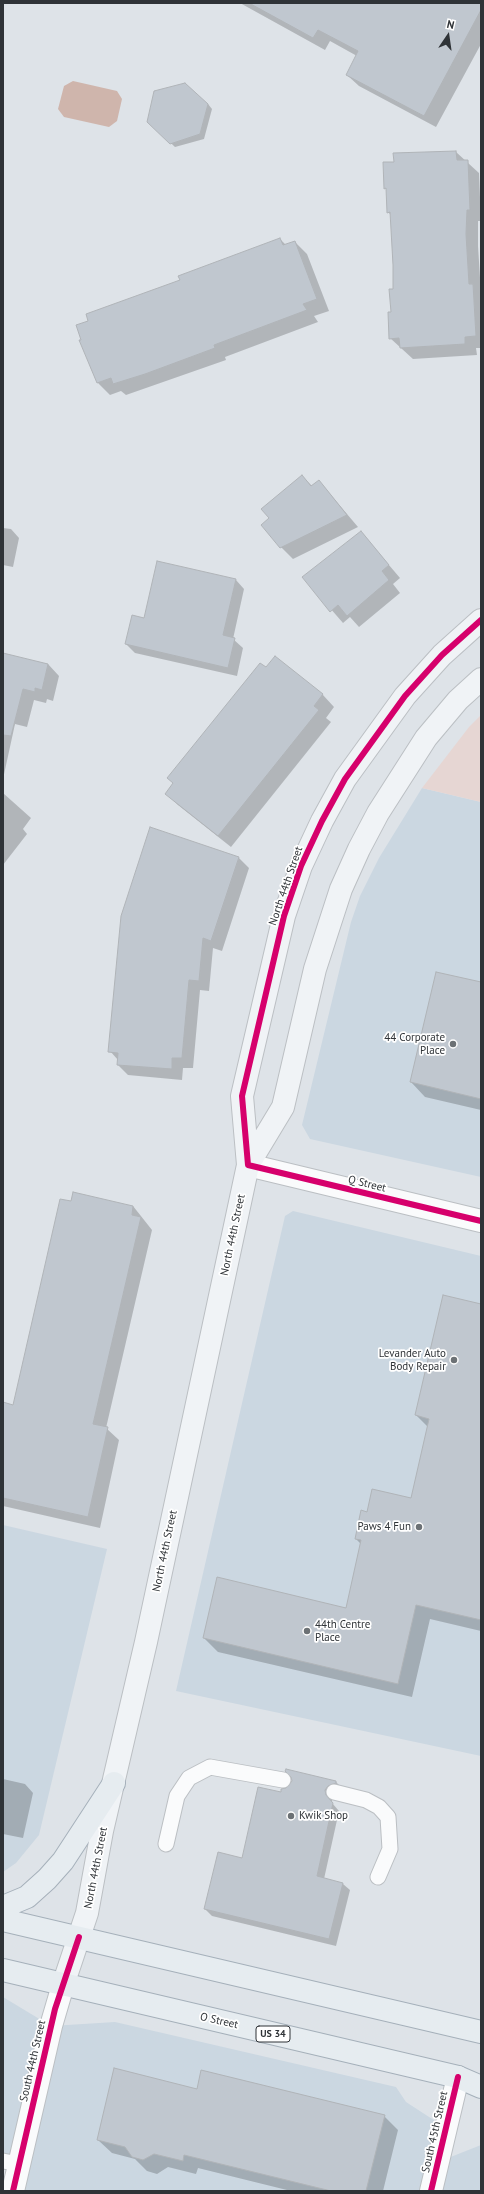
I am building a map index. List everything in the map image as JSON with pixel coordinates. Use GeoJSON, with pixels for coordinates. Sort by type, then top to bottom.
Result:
{"type":"FeatureCollection","features":[{"type":"Feature","properties":{"kind":"main road","name":"North 44th Street"},"geometry":{"type":"LineString","coordinates":[[78,1937],[87,1913],[102,1831],[114,1783],[248,1165],[242,1096],[284,916],[301,866],[322,820],[345,779],[375,735],[405,696],[442,656],[481,620]]}},
{"type":"Feature","properties":{"kind":"main road","name":"North 44th Street"},"geometry":{"type":"LineString","coordinates":[[248,1165],[283,1107],[317,962],[341,889],[359,849],[378,813],[426,738],[458,700],[481,679]]}},
{"type":"Feature","properties":{"kind":"main road"},"geometry":{"type":"LineString","coordinates":[[3,1906],[27,1897],[48,1879],[62,1861],[114,1783]]}},
{"type":"Feature","properties":{"kind":"main road"},"geometry":{"type":"LineString","coordinates":[[3,1920],[481,2032]]}},
{"type":"Feature","properties":{"kind":"main road","name":"South 44th Street"},"geometry":{"type":"LineString","coordinates":[[63,1985],[78,1937]]}},
{"type":"Feature","properties":{"kind":"main road","name":"O Street"},"geometry":{"type":"LineString","coordinates":[[3,1970],[458,2078],[481,2087]]}},
{"type":"Feature","properties":{"kind":"main road"},"geometry":{"type":"LineString","coordinates":[[458,2078],[481,2075]]}},
{"type":"Feature","properties":{"kind":"street","name":"Q Street"},"geometry":{"type":"LineString","coordinates":[[248,1165],[481,1221]]}},
{"type":"Feature","properties":{"kind":"street","name":"South 44th Street"},"geometry":{"type":"LineString","coordinates":[[13,2191],[11,2163],[63,1985]]}},
{"type":"Feature","properties":{"kind":"street","name":"South 45th Street"},"geometry":{"type":"LineString","coordinates":[[431,2191],[458,2078]]}},
{"type":"Feature","properties":{"kind":"lane"},"geometry":{"type":"LineString","coordinates":[[166,1844],[177,1796],[190,1778],[196,1774],[210,1767],[283,1780]]}},
{"type":"Feature","properties":{"kind":"lane"},"geometry":{"type":"LineString","coordinates":[[334,1792],[366,1800],[379,1807],[388,1817],[390,1849],[378,1877]]}},
{"type":"Feature","properties":{"kind":"shaded area"},"geometry":{"type":"Polygon","coordinates":[[[73,81],[117,91],[122,99],[117,121],[109,127],[64,117],[58,109],[64,86],[73,81]]]}},
{"type":"Feature","properties":{"kind":"shaded area"},"geometry":{"type":"Polygon","coordinates":[[[481,715],[481,802],[422,788],[469,727],[481,715]]]}},
{"type":"Feature","properties":{"kind":"shaded area","name":"44 Corporate Place"},"geometry":{"type":"Polygon","coordinates":[[[422,788],[481,802],[481,1177],[310,1139],[302,1125],[351,922],[360,896],[379,858],[422,788]]]}},
{"type":"Feature","properties":{"kind":"shaded area"},"geometry":{"type":"Polygon","coordinates":[[[293,1211],[481,1256],[481,1756],[176,1691],[285,1216],[293,1211]]]}},
{"type":"Feature","properties":{"kind":"shaded area"},"geometry":{"type":"Polygon","coordinates":[[[3,1525],[107,1549],[39,1835],[16,1863],[3,1872],[3,1525]]]}},
{"type":"Feature","properties":{"kind":"shaded area"},"geometry":{"type":"Polygon","coordinates":[[[3,1997],[51,2026],[115,2022],[396,2087],[406,2102],[446,2128],[438,2162],[481,2145],[481,2191],[13,2191],[19,2165],[3,2161],[3,1997]]]}},
{"type":"Feature","properties":{"kind":"building"},"geometry":{"type":"Polygon","coordinates":[[[249,3],[481,3],[481,10],[424,116],[346,75],[358,51],[318,30],[313,38],[249,3]]]}},
{"type":"Feature","properties":{"kind":"building"},"geometry":{"type":"Polygon","coordinates":[[[185,83],[208,104],[200,134],[170,144],[147,122],[154,91],[185,83]]]}},
{"type":"Feature","properties":{"kind":"building"},"geometry":{"type":"Polygon","coordinates":[[[456,151],[457,160],[468,160],[470,210],[467,210],[466,234],[469,284],[473,284],[476,336],[465,337],[465,344],[400,348],[399,338],[389,339],[388,312],[391,312],[389,289],[393,289],[393,265],[390,212],[387,213],[383,162],[394,162],[393,153],[456,151]]]}},
{"type":"Feature","properties":{"kind":"building"},"geometry":{"type":"Polygon","coordinates":[[[280,238],[283,245],[295,241],[317,299],[303,304],[307,310],[214,345],[215,348],[145,374],[113,384],[111,378],[97,383],[79,340],[81,340],[76,325],[88,321],[86,314],[180,280],[178,276],[280,238]]]}},
{"type":"Feature","properties":{"kind":"building"},"geometry":{"type":"Polygon","coordinates":[[[302,475],[311,486],[319,480],[347,515],[280,548],[261,525],[269,518],[261,509],[302,475]]]}},
{"type":"Feature","properties":{"kind":"building"},"geometry":{"type":"Polygon","coordinates":[[[361,531],[389,565],[382,571],[389,580],[347,616],[338,605],[330,612],[302,577],[361,531]]]}},
{"type":"Feature","properties":{"kind":"building"},"geometry":{"type":"Polygon","coordinates":[[[157,561],[236,579],[223,635],[235,638],[228,668],[125,644],[132,615],[144,618],[157,561]]]}},
{"type":"Feature","properties":{"kind":"building"},"geometry":{"type":"Polygon","coordinates":[[[3,653],[48,664],[42,690],[35,688],[35,692],[23,689],[11,736],[3,735],[3,653]]]}},
{"type":"Feature","properties":{"kind":"building"},"geometry":{"type":"Polygon","coordinates":[[[275,656],[323,694],[314,706],[319,710],[218,836],[165,794],[173,783],[167,778],[260,663],[266,667],[275,656]]]}},
{"type":"Feature","properties":{"kind":"building"},"geometry":{"type":"Polygon","coordinates":[[[150,827],[239,857],[211,941],[203,938],[199,981],[189,980],[182,1058],[172,1058],[172,1069],[117,1065],[118,1053],[108,1052],[121,916],[150,827]]]}},
{"type":"Feature","properties":{"kind":"building","name":"44 Corporate Place"},"geometry":{"type":"Polygon","coordinates":[[[436,972],[481,982],[481,1099],[410,1082],[436,972]]]}},
{"type":"Feature","properties":{"kind":"building"},"geometry":{"type":"Polygon","coordinates":[[[73,1192],[133,1206],[132,1215],[141,1217],[93,1424],[108,1427],[88,1517],[3,1498],[3,1402],[13,1405],[60,1199],[71,1201],[73,1192]]]}},
{"type":"Feature","properties":{"kind":"building"},"geometry":{"type":"Polygon","coordinates":[[[443,1295],[481,1304],[481,1620],[416,1605],[398,1684],[203,1638],[217,1577],[346,1608],[361,1540],[355,1539],[361,1510],[367,1512],[372,1489],[411,1498],[429,1419],[415,1415],[443,1295]]]}},
{"type":"Feature","properties":{"kind":"building"},"geometry":{"type":"Polygon","coordinates":[[[286,1769],[336,1781],[336,1783],[328,1786],[325,1790],[326,1795],[333,1803],[317,1876],[343,1883],[329,1939],[204,1909],[218,1852],[242,1858],[258,1787],[281,1792],[281,1789],[286,1788],[292,1781],[291,1777],[285,1771],[286,1769]]]}},
{"type":"Feature","properties":{"kind":"building"},"geometry":{"type":"Polygon","coordinates":[[[114,2068],[197,2089],[201,2070],[385,2115],[366,2191],[331,2191],[184,2155],[183,2161],[154,2154],[143,2160],[132,2157],[125,2147],[97,2140],[114,2068]]]}},
{"type":"Feature","properties":{"kind":"cycle path"},"geometry":{"type":"LineString","coordinates":[[481,620],[442,655],[405,696],[345,779],[322,821],[301,866],[284,916],[242,1096],[248,1165],[481,1221]]}},
{"type":"Feature","properties":{"kind":"cycle path"},"geometry":{"type":"LineString","coordinates":[[13,2191],[55,2009],[79,1937]]}},
{"type":"Feature","properties":{"kind":"cycle path"},"geometry":{"type":"LineString","coordinates":[[431,2191],[458,2077]]}},
{"type":"Feature","properties":{"kind":"place","name":"44 Corporate Place"},"geometry":{"type":"Point","coordinates":[453,1044]}},
{"type":"Feature","properties":{"kind":"place","name":"Levander Auto Body Repair"},"geometry":{"type":"Point","coordinates":[454,1360]}},
{"type":"Feature","properties":{"kind":"place","name":"Paws 4 Fun"},"geometry":{"type":"Point","coordinates":[419,1527]}},
{"type":"Feature","properties":{"kind":"place","name":"44th Centre Place"},"geometry":{"type":"Point","coordinates":[307,1631]}},
{"type":"Feature","properties":{"kind":"place","name":"Kwik Shop"},"geometry":{"type":"Point","coordinates":[291,1816]}}]}
